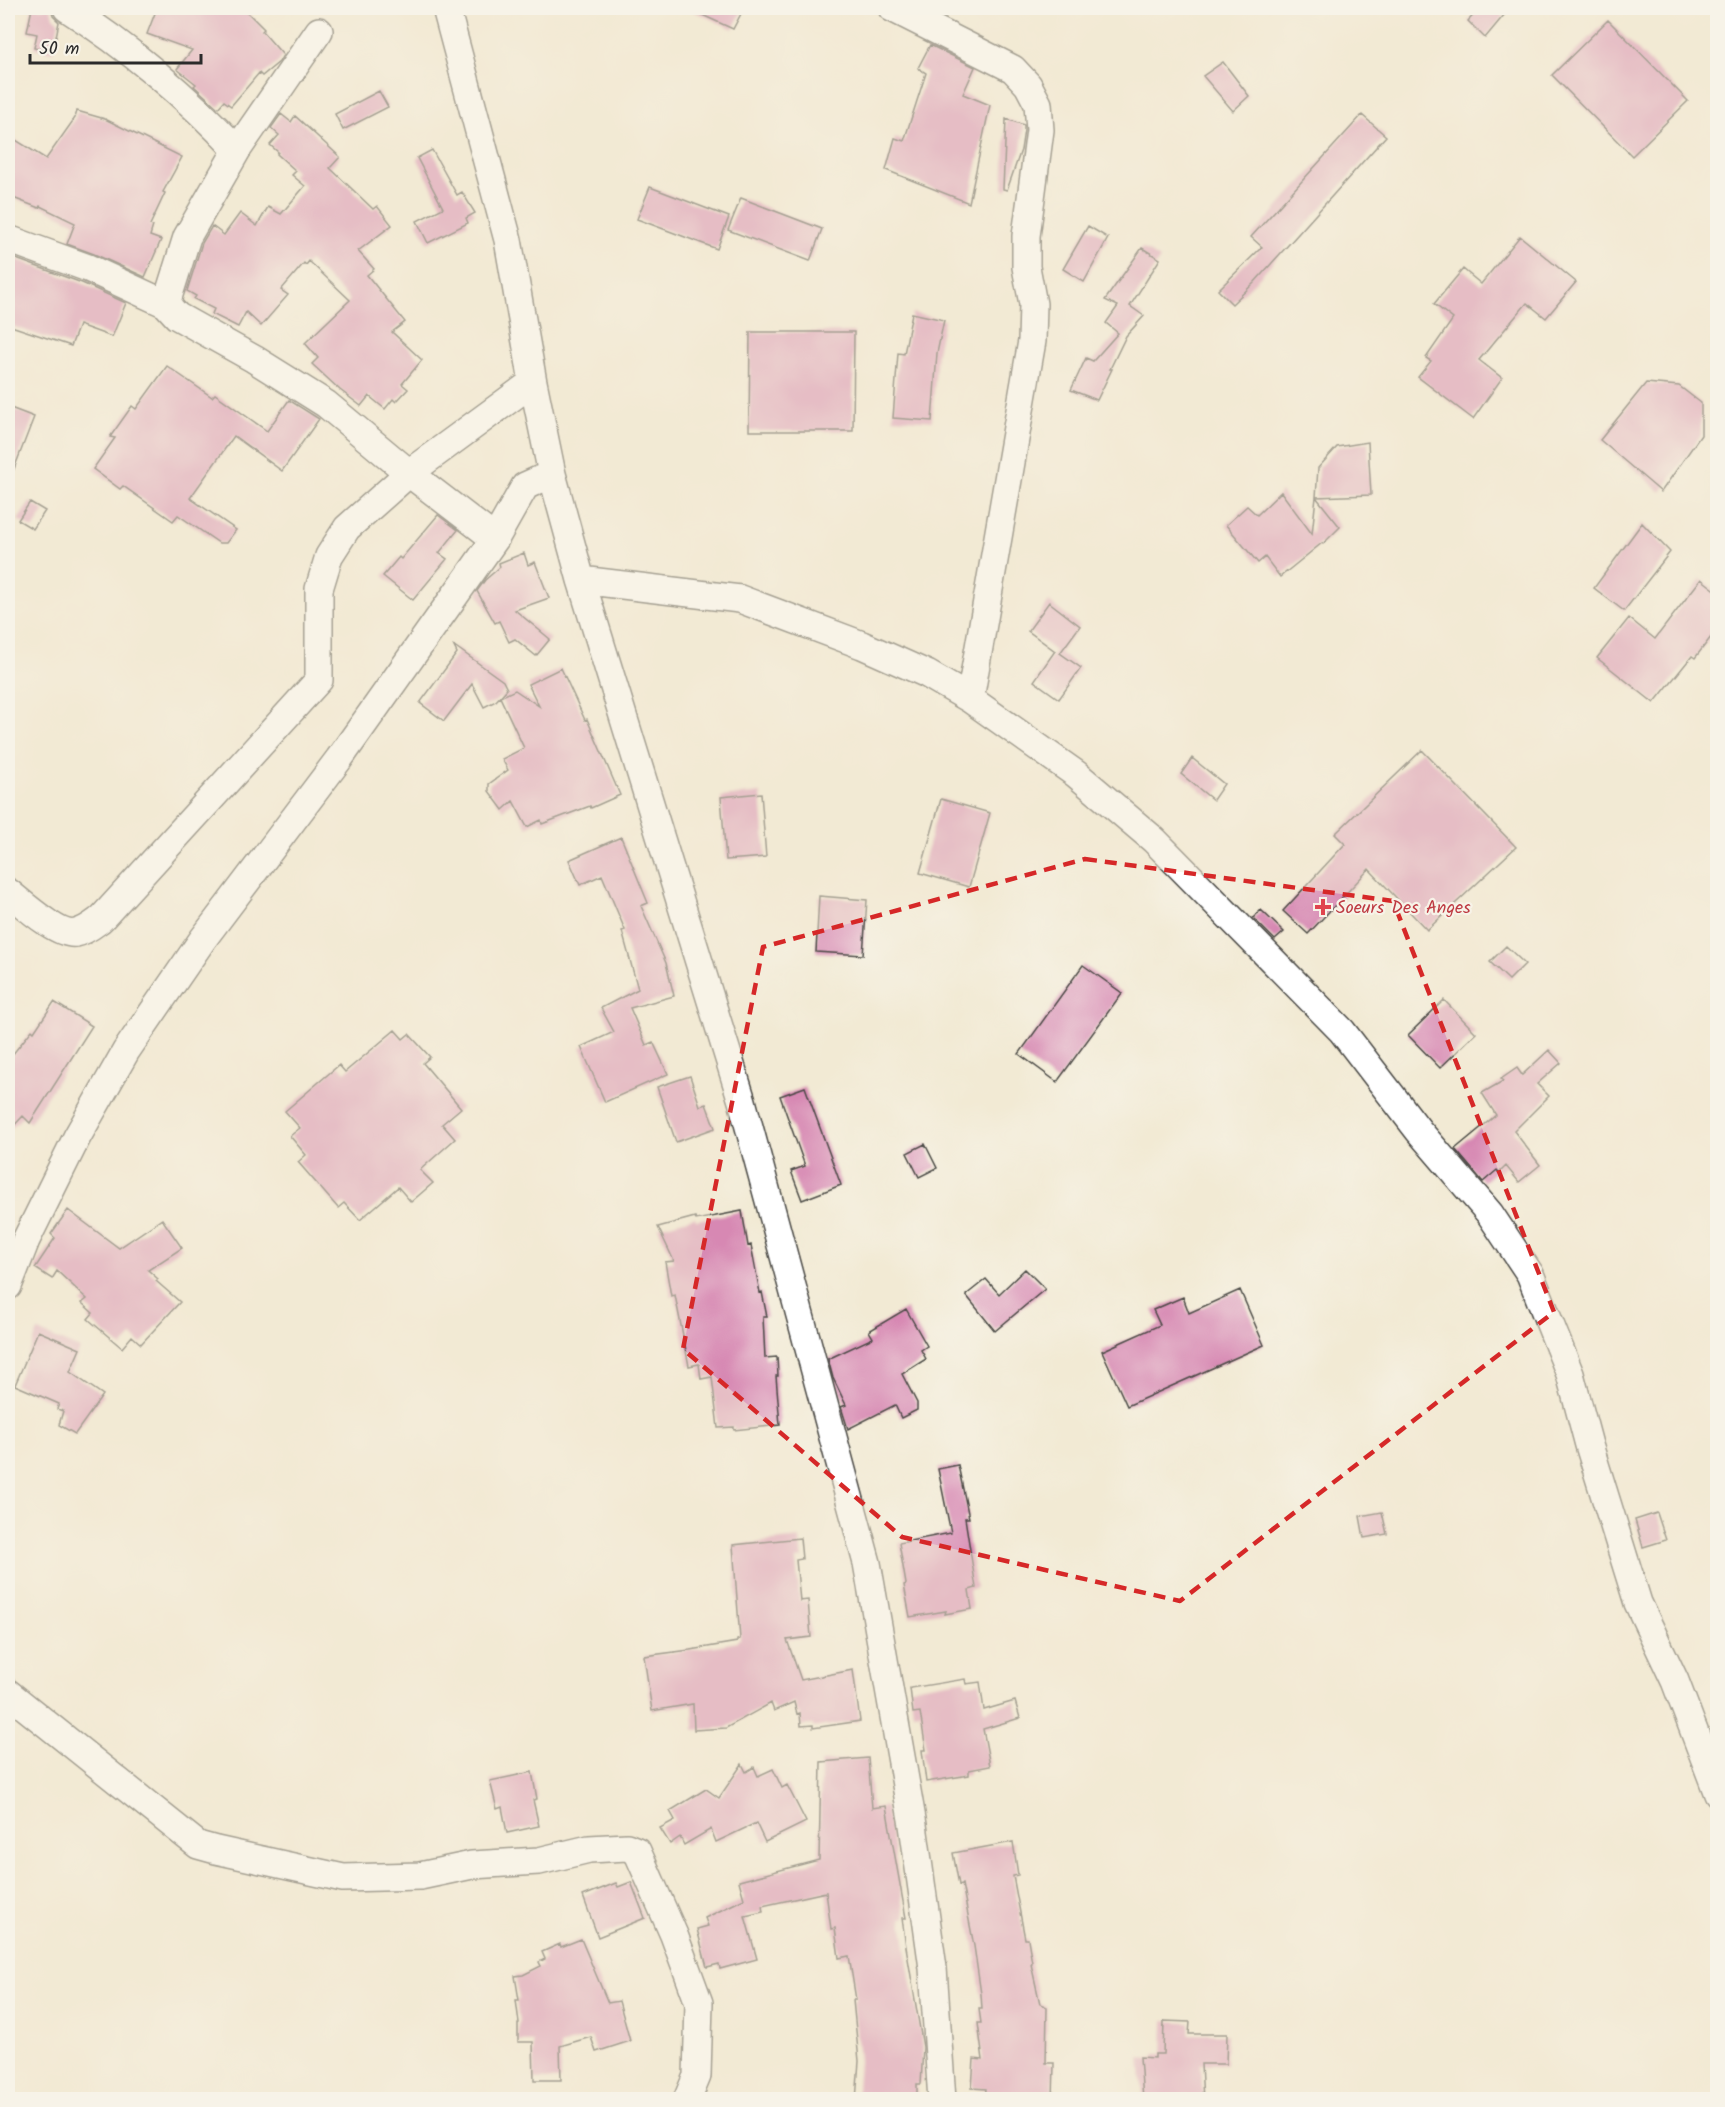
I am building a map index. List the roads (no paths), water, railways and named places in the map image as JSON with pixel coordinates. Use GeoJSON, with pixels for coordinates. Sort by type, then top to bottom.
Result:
{"type":"FeatureCollection","features":[{"type":"Feature","properties":{"kind":"street"},"geometry":{"type":"LineString","coordinates":[[68,8],[125,48],[212,123],[237,150]]}},
{"type":"Feature","properties":{"kind":"street"},"geometry":{"type":"LineString","coordinates":[[446,8],[508,240],[552,474],[581,580],[742,1101],[867,1563],[913,1825],[933,1968],[942,2100]]}},
{"type":"Feature","properties":{"kind":"street"},"geometry":{"type":"LineString","coordinates":[[892,8],[1013,69],[1028,85],[1038,104],[1040,130],[1026,236],[1026,267],[1033,304],[1032,341],[970,699]]}},
{"type":"Feature","properties":{"kind":"street"},"geometry":{"type":"LineString","coordinates":[[166,304],[187,237],[237,150],[319,31]]}},
{"type":"Feature","properties":{"kind":"street"},"geometry":{"type":"LineString","coordinates":[[8,239],[88,268],[166,304],[177,316],[254,359],[326,404],[409,473],[495,539]]}},
{"type":"Feature","properties":{"kind":"street"},"geometry":{"type":"LineString","coordinates":[[8,892],[60,931],[75,934],[89,928],[101,918],[319,680],[319,589],[329,556],[347,528],[409,473],[533,382]]}},
{"type":"Feature","properties":{"kind":"street"},"geometry":{"type":"LineString","coordinates":[[8,1286],[26,1240],[77,1137],[126,1051],[203,939],[339,759],[495,539],[525,486],[552,474]]}},
{"type":"Feature","properties":{"kind":"street"},"geometry":{"type":"LineString","coordinates":[[581,580],[740,599],[862,645],[927,674],[970,699],[1076,774],[1154,840],[1342,1031],[1419,1131],[1491,1214],[1530,1274],[1570,1374],[1589,1445],[1638,1603],[1675,1681],[1718,1794]]}},
{"type":"Feature","properties":{"kind":"street"},"geometry":{"type":"LineString","coordinates":[[8,1693],[198,1845],[216,1851],[343,1878],[420,1876],[472,1865],[539,1861],[589,1849],[627,1847],[637,1851],[674,1935],[699,2003],[696,2076],[687,2100]]}},
{"type":"Feature","properties":{"kind":"place","name":"Soeurs Des Anges"},"geometry":{"type":"Point","coordinates":[1323,907]}}]}
